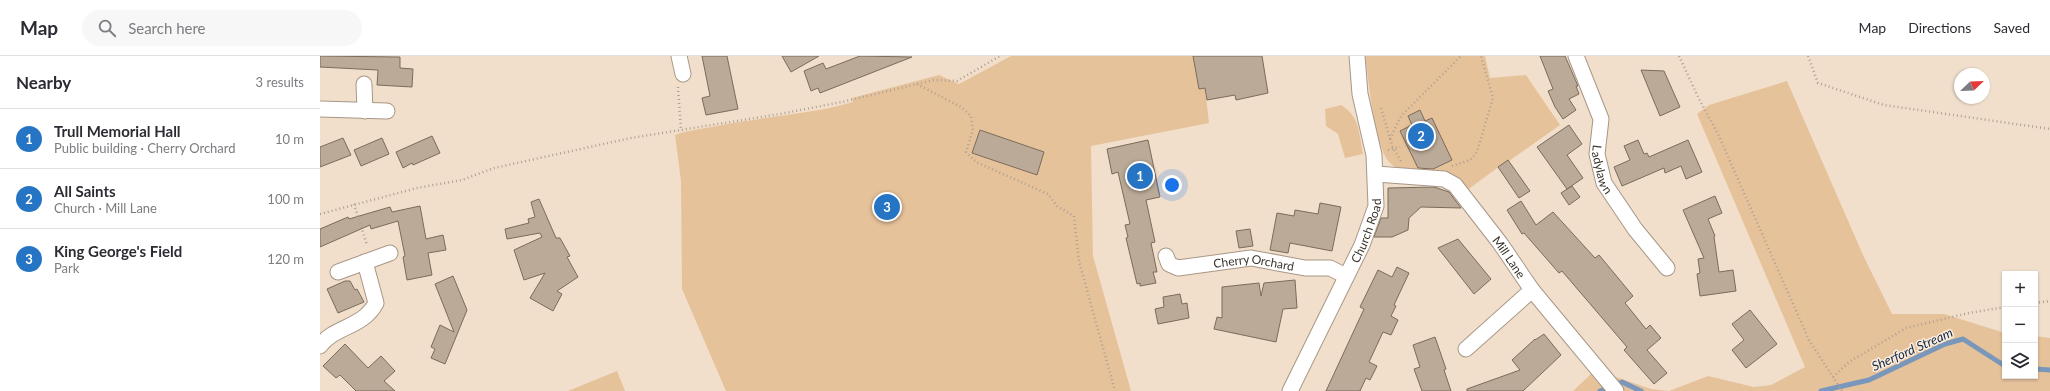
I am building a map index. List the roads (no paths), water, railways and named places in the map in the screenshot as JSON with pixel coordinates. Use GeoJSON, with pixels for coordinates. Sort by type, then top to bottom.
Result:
{"type":"FeatureCollection","features":[{"type":"Feature","properties":{"kind":"street"},"geometry":{"type":"LineString","coordinates":[[679,56],[683,74]]}},
{"type":"Feature","properties":{"kind":"street","name":"Church Road"},"geometry":{"type":"LineString","coordinates":[[1290,391],[1362,245],[1376,206],[1376,174],[1374,155],[1360,94],[1357,56]]}},
{"type":"Feature","properties":{"kind":"street","name":"Ladylawn"},"geometry":{"type":"LineString","coordinates":[[1576,56],[1601,119],[1596,154],[1604,183],[1635,229],[1667,268]]}},
{"type":"Feature","properties":{"kind":"street"},"geometry":{"type":"LineString","coordinates":[[364,84],[365,111]]}},
{"type":"Feature","properties":{"kind":"street"},"geometry":{"type":"LineString","coordinates":[[320,109],[387,111]]}},
{"type":"Feature","properties":{"kind":"street","name":"Mill Lane"},"geometry":{"type":"LineString","coordinates":[[1376,174],[1444,179],[1455,184],[1500,243],[1532,290],[1616,391]]}},
{"type":"Feature","properties":{"kind":"street"},"geometry":{"type":"LineString","coordinates":[[338,272],[390,253]]}},
{"type":"Feature","properties":{"kind":"street","name":"Cherry Orchard"},"geometry":{"type":"LineString","coordinates":[[1166,256],[1169,264],[1178,268],[1251,258],[1305,268],[1330,268],[1346,276]]}},
{"type":"Feature","properties":{"kind":"street"},"geometry":{"type":"LineString","coordinates":[[320,346],[325,339],[363,319],[371,313],[376,303],[368,261]]}},
{"type":"Feature","properties":{"kind":"street"},"geometry":{"type":"LineString","coordinates":[[1466,349],[1532,290]]}},
{"type":"Feature","properties":{"kind":"waterway","name":"Sherford Stream"},"geometry":{"type":"LineString","coordinates":[[1821,391],[1869,380],[1945,344],[1963,339],[2002,364]]}},
{"type":"Feature","properties":{"kind":"waterway","name":"Sherford Stream"},"geometry":{"type":"LineString","coordinates":[[2038,369],[2050,370]]}},
{"type":"Feature","properties":{"kind":"waterway","name":"Sherford Stream"},"geometry":{"type":"LineString","coordinates":[[1600,391],[1622,382],[1641,391]]}},
{"type":"Feature","properties":{"kind":"place","name":"All Saints"},"geometry":{"type":"Point","coordinates":[1421,136]}},
{"type":"Feature","properties":{"kind":"place","name":"Trull Memorial Hall"},"geometry":{"type":"Point","coordinates":[1140,176]}},
{"type":"Feature","properties":{"kind":"place","name":"King George's Field"},"geometry":{"type":"Point","coordinates":[887,207]}}]}
